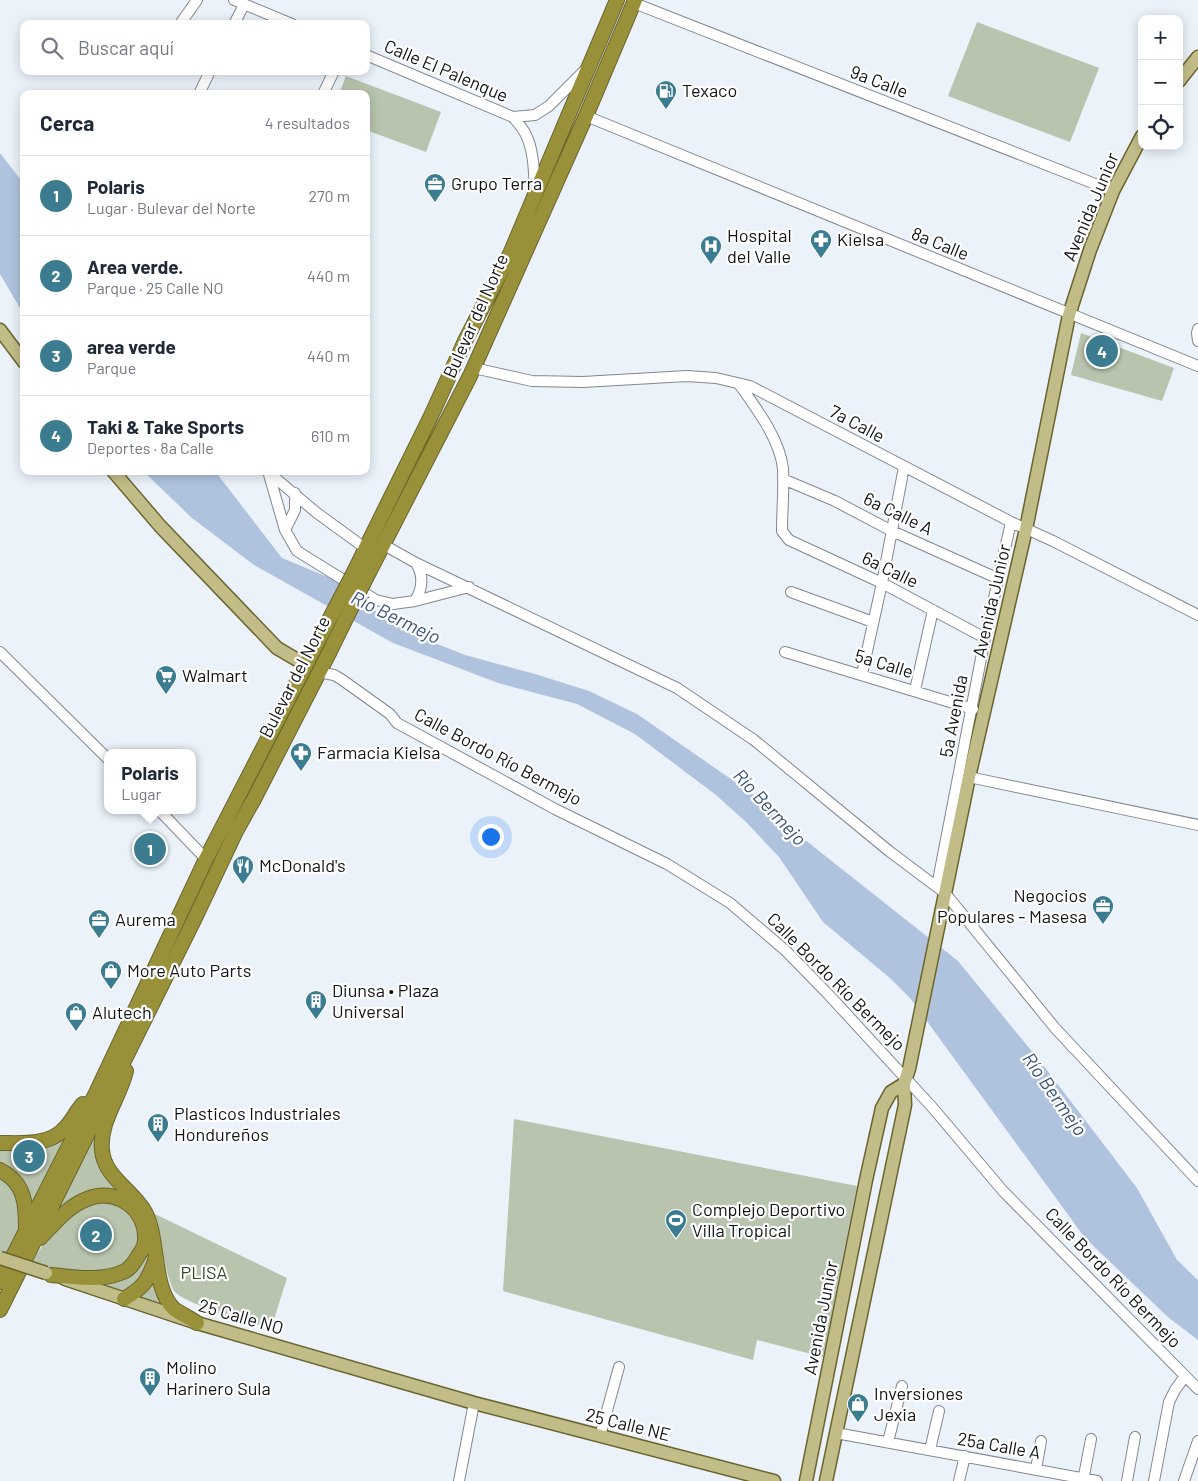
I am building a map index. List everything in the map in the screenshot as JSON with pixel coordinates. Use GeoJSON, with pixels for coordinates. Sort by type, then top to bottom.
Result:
{"type":"FeatureCollection","features":[{"type":"Feature","properties":{"kind":"highway","name":"Bulevar del Norte"},"geometry":{"type":"LineString","coordinates":[[0,1310],[194,920],[236,831],[329,653],[358,579],[365,548],[431,416],[465,341],[510,254],[617,0]]}},
{"type":"Feature","properties":{"kind":"highway","name":"Bulevar del Norte"},"geometry":{"type":"LineString","coordinates":[[0,1282],[97,1091],[206,859],[315,647],[358,579],[384,545],[474,368],[586,116],[634,1]]}},
{"type":"Feature","properties":{"kind":"highway"},"geometry":{"type":"LineString","coordinates":[[131,1044],[124,1077],[104,1131],[102,1150],[105,1163],[115,1178],[145,1212],[153,1236],[155,1261],[165,1296],[174,1308],[197,1323]]}},
{"type":"Feature","properties":{"kind":"highway"},"geometry":{"type":"LineString","coordinates":[[0,1143],[30,1143],[50,1139],[64,1130],[81,1106],[97,1091]]}},
{"type":"Feature","properties":{"kind":"highway"},"geometry":{"type":"LineString","coordinates":[[0,1170],[18,1183],[26,1205],[26,1230]]}},
{"type":"Feature","properties":{"kind":"highway"},"geometry":{"type":"LineString","coordinates":[[31,1247],[60,1218],[86,1199],[99,1195],[118,1198],[132,1206],[141,1219],[145,1233],[144,1245],[136,1261],[126,1271],[108,1277],[89,1278],[49,1274]]}},
{"type":"Feature","properties":{"kind":"highway"},"geometry":{"type":"LineString","coordinates":[[124,1299],[148,1280],[155,1261]]}},
{"type":"Feature","properties":{"kind":"main road"},"geometry":{"type":"LineString","coordinates":[[1183,76],[1198,57]]}},
{"type":"Feature","properties":{"kind":"main road","name":"Avenida Junior"},"geometry":{"type":"LineString","coordinates":[[826,1481],[905,1105],[907,1077],[942,907],[941,890],[1026,529],[1069,315],[1090,250],[1113,191],[1138,144]]}},
{"type":"Feature","properties":{"kind":"main road"},"geometry":{"type":"LineString","coordinates":[[0,330],[20,357]]}},
{"type":"Feature","properties":{"kind":"main road"},"geometry":{"type":"LineString","coordinates":[[116,475],[160,526],[277,648],[306,666]]}},
{"type":"Feature","properties":{"kind":"main road","name":"Avenida Junior"},"geometry":{"type":"LineString","coordinates":[[806,1481],[882,1108],[891,1092],[907,1077]]}},
{"type":"Feature","properties":{"kind":"main road","name":"25 Calle NO"},"geometry":{"type":"LineString","coordinates":[[0,1258],[197,1323],[474,1403]]}},
{"type":"Feature","properties":{"kind":"main road","name":"25 Calle NE"},"geometry":{"type":"LineString","coordinates":[[474,1403],[774,1481]]}},
{"type":"Feature","properties":{"kind":"street"},"geometry":{"type":"LineString","coordinates":[[183,20],[197,0]]}},
{"type":"Feature","properties":{"kind":"street"},"geometry":{"type":"LineString","coordinates":[[234,0],[282,20]]}},
{"type":"Feature","properties":{"kind":"street","name":"9a Calle"},"geometry":{"type":"LineString","coordinates":[[634,1],[1113,191]]}},
{"type":"Feature","properties":{"kind":"street"},"geometry":{"type":"LineString","coordinates":[[236,20],[244,5]]}},
{"type":"Feature","properties":{"kind":"street","name":"Calle El Palenque"},"geometry":{"type":"LineString","coordinates":[[370,57],[513,117],[535,115],[549,106],[591,64]]}},
{"type":"Feature","properties":{"kind":"street"},"geometry":{"type":"LineString","coordinates":[[200,90],[208,75]]}},
{"type":"Feature","properties":{"kind":"street"},"geometry":{"type":"LineString","coordinates":[[325,90],[332,75]]}},
{"type":"Feature","properties":{"kind":"street","name":"8a Calle"},"geometry":{"type":"LineString","coordinates":[[586,116],[1069,315],[1198,366]]}},
{"type":"Feature","properties":{"kind":"street","name":"Calle El Palenque"},"geometry":{"type":"LineString","coordinates":[[513,117],[525,133],[529,145],[534,170],[535,196]]}},
{"type":"Feature","properties":{"kind":"street"},"geometry":{"type":"LineString","coordinates":[[1198,329],[1196,333],[1198,341]]}},
{"type":"Feature","properties":{"kind":"street","name":"7a Calle"},"geometry":{"type":"LineString","coordinates":[[474,368],[532,381],[583,382],[687,376],[716,378],[750,386],[1011,522],[1198,615]]}},
{"type":"Feature","properties":{"kind":"street"},"geometry":{"type":"LineString","coordinates":[[739,384],[761,415],[778,448],[782,479]]}},
{"type":"Feature","properties":{"kind":"street"},"geometry":{"type":"LineString","coordinates":[[862,674],[882,583],[904,467]]}},
{"type":"Feature","properties":{"kind":"street"},"geometry":{"type":"LineString","coordinates":[[269,475],[286,530],[297,551],[376,600],[393,604],[415,601],[469,587]]}},
{"type":"Feature","properties":{"kind":"street"},"geometry":{"type":"LineString","coordinates":[[273,475],[316,513],[365,548]]}},
{"type":"Feature","properties":{"kind":"street","name":"6a Calle A"},"geometry":{"type":"LineString","coordinates":[[782,479],[835,501],[892,531],[999,579]]}},
{"type":"Feature","properties":{"kind":"street","name":"6a Calle"},"geometry":{"type":"LineString","coordinates":[[782,479],[782,531],[789,540],[882,583],[985,638]]}},
{"type":"Feature","properties":{"kind":"street"},"geometry":{"type":"LineString","coordinates":[[278,506],[282,499],[294,493]]}},
{"type":"Feature","properties":{"kind":"street"},"geometry":{"type":"LineString","coordinates":[[286,530],[296,505],[294,493]]}},
{"type":"Feature","properties":{"kind":"street"},"geometry":{"type":"LineString","coordinates":[[293,516],[304,512],[316,513]]}},
{"type":"Feature","properties":{"kind":"street","name":"5a Avenida"},"geometry":{"type":"LineString","coordinates":[[941,890],[985,638],[1011,522]]}},
{"type":"Feature","properties":{"kind":"street"},"geometry":{"type":"LineString","coordinates":[[384,545],[677,688],[754,740],[888,851],[941,890],[1055,1028],[1198,1181]]}},
{"type":"Feature","properties":{"kind":"street"},"geometry":{"type":"LineString","coordinates":[[415,601],[422,582],[422,575],[416,562]]}},
{"type":"Feature","properties":{"kind":"street"},"geometry":{"type":"LineString","coordinates":[[791,592],[873,622]]}},
{"type":"Feature","properties":{"kind":"street"},"geometry":{"type":"LineString","coordinates":[[916,690],[933,610]]}},
{"type":"Feature","properties":{"kind":"street"},"geometry":{"type":"LineString","coordinates":[[0,652],[104,755]]}},
{"type":"Feature","properties":{"kind":"street","name":"5a Calle"},"geometry":{"type":"LineString","coordinates":[[785,652],[916,690],[973,709]]}},
{"type":"Feature","properties":{"kind":"street","name":"Calle Bordo Río Bermejo"},"geometry":{"type":"LineString","coordinates":[[319,672],[342,679],[390,714],[397,723],[555,809],[667,864],[730,903],[786,951],[828,994],[907,1077],[1003,1191],[1198,1389]]}},
{"type":"Feature","properties":{"kind":"street"},"geometry":{"type":"LineString","coordinates":[[969,777],[1198,825]]}},
{"type":"Feature","properties":{"kind":"street"},"geometry":{"type":"LineString","coordinates":[[163,814],[206,859]]}},
{"type":"Feature","properties":{"kind":"street"},"geometry":{"type":"LineString","coordinates":[[600,1436],[618,1367]]}},
{"type":"Feature","properties":{"kind":"street"},"geometry":{"type":"LineString","coordinates":[[1154,1481],[1169,1402],[1185,1376]]}},
{"type":"Feature","properties":{"kind":"street"},"geometry":{"type":"LineString","coordinates":[[888,1442],[902,1386]]}},
{"type":"Feature","properties":{"kind":"street"},"geometry":{"type":"LineString","coordinates":[[458,1481],[474,1403]]}},
{"type":"Feature","properties":{"kind":"street"},"geometry":{"type":"LineString","coordinates":[[930,1450],[939,1411]]}},
{"type":"Feature","properties":{"kind":"street","name":"25a Calle A"},"geometry":{"type":"LineString","coordinates":[[836,1433],[1036,1469],[1083,1480],[1097,1481]]}},
{"type":"Feature","properties":{"kind":"street"},"geometry":{"type":"LineString","coordinates":[[1127,1481],[1134,1437]]}},
{"type":"Feature","properties":{"kind":"street"},"geometry":{"type":"LineString","coordinates":[[1083,1480],[1091,1439]]}},
{"type":"Feature","properties":{"kind":"street"},"geometry":{"type":"LineString","coordinates":[[1036,1469],[1041,1441]]}},
{"type":"Feature","properties":{"kind":"street"},"geometry":{"type":"LineString","coordinates":[[1184,1481],[1198,1441]]}},
{"type":"Feature","properties":{"kind":"street"},"geometry":{"type":"LineString","coordinates":[[960,1481],[965,1456]]}},
{"type":"Feature","properties":{"kind":"green space"},"geometry":{"type":"Polygon","coordinates":[[[977,22],[1099,68],[1070,142],[948,96],[977,22]]]}},
{"type":"Feature","properties":{"kind":"green space"},"geometry":{"type":"Polygon","coordinates":[[[346,76],[441,112],[426,152],[370,131],[370,90],[341,90],[346,76]]]}},
{"type":"Feature","properties":{"kind":"green space"},"geometry":{"type":"Polygon","coordinates":[[[1081,333],[1174,368],[1162,401],[1071,375],[1081,333]]]}},
{"type":"Feature","properties":{"kind":"green space"},"geometry":{"type":"Polygon","coordinates":[[[118,1083],[98,1152],[129,1198],[97,1192],[51,1223],[118,1083]]]}},
{"type":"Feature","properties":{"kind":"green space"},"geometry":{"type":"Polygon","coordinates":[[[77,1116],[30,1210],[0,1166],[0,1147],[32,1147],[77,1116]]]}},
{"type":"Feature","properties":{"kind":"green space","name":"Complejo Deportivo Villa Tropical"},"geometry":{"type":"Polygon","coordinates":[[[514,1119],[857,1186],[823,1357],[757,1340],[753,1360],[503,1291],[514,1119]]]}},
{"type":"Feature","properties":{"kind":"green space"},"geometry":{"type":"Polygon","coordinates":[[[0,1175],[14,1186],[22,1226],[7,1254],[0,1252],[0,1175]]]}},
{"type":"Feature","properties":{"kind":"green space"},"geometry":{"type":"Polygon","coordinates":[[[99,1199],[129,1208],[141,1238],[132,1260],[106,1273],[60,1272],[33,1262],[46,1240],[58,1225],[71,1213],[99,1199]]]}},
{"type":"Feature","properties":{"kind":"green space","name":"PLISA"},"geometry":{"type":"Polygon","coordinates":[[[155,1214],[287,1278],[271,1329],[205,1308],[175,1292],[166,1267],[155,1214]]]}},
{"type":"Feature","properties":{"kind":"green space"},"geometry":{"type":"Polygon","coordinates":[[[147,1247],[150,1263],[149,1269],[143,1279],[126,1294],[88,1281],[109,1280],[147,1247]]]}},
{"type":"Feature","properties":{"kind":"green space"},"geometry":{"type":"Polygon","coordinates":[[[155,1272],[169,1308],[135,1297],[155,1272]]]}},
{"type":"Feature","properties":{"kind":"water"},"geometry":{"type":"Polygon","coordinates":[[[0,153],[20,179],[20,308],[0,274],[0,153]]]}},
{"type":"Feature","properties":{"kind":"water","name":"Río Bermejo"},"geometry":{"type":"Polygon","coordinates":[[[147,475],[218,475],[282,558],[335,580],[391,623],[417,636],[465,655],[589,691],[637,714],[757,797],[790,828],[958,961],[1043,1065],[1137,1188],[1177,1260],[1198,1280],[1198,1340],[1169,1318],[1085,1238],[910,998],[891,979],[823,922],[779,857],[746,822],[716,795],[635,734],[577,704],[501,684],[393,643],[254,565],[192,518],[147,475]]]}},
{"type":"Feature","properties":{"kind":"place","name":"Texaco"},"geometry":{"type":"Point","coordinates":[666,110]}},
{"type":"Feature","properties":{"kind":"place","name":"Grupo Terra"},"geometry":{"type":"Point","coordinates":[435,203]}},
{"type":"Feature","properties":{"kind":"place","name":"Kielsa"},"geometry":{"type":"Point","coordinates":[821,259]}},
{"type":"Feature","properties":{"kind":"place","name":"Hospital del Valle"},"geometry":{"type":"Point","coordinates":[711,265]}},
{"type":"Feature","properties":{"kind":"place","name":"Taki & Take Sports"},"geometry":{"type":"Point","coordinates":[1102,351]}},
{"type":"Feature","properties":{"kind":"place","name":"Walmart"},"geometry":{"type":"Point","coordinates":[166,695]}},
{"type":"Feature","properties":{"kind":"place","name":"Farmacia Kielsa"},"geometry":{"type":"Point","coordinates":[301,772]}},
{"type":"Feature","properties":{"kind":"place","name":"Polaris"},"geometry":{"type":"Point","coordinates":[150,849]}},
{"type":"Feature","properties":{"kind":"place","name":"McDonald's"},"geometry":{"type":"Point","coordinates":[243,885]}},
{"type":"Feature","properties":{"kind":"place","name":"Negocios Populares - Masesa"},"geometry":{"type":"Point","coordinates":[1103,925]}},
{"type":"Feature","properties":{"kind":"place","name":"Aurema"},"geometry":{"type":"Point","coordinates":[99,939]}},
{"type":"Feature","properties":{"kind":"place","name":"More Auto Parts"},"geometry":{"type":"Point","coordinates":[111,990]}},
{"type":"Feature","properties":{"kind":"place","name":"Diunsa • Plaza Universal"},"geometry":{"type":"Point","coordinates":[316,1020]}},
{"type":"Feature","properties":{"kind":"place","name":"Alutech"},"geometry":{"type":"Point","coordinates":[76,1032]}},
{"type":"Feature","properties":{"kind":"place","name":"Plasticos Industriales Hondureños"},"geometry":{"type":"Point","coordinates":[158,1143]}},
{"type":"Feature","properties":{"kind":"place","name":"area verde"},"geometry":{"type":"Point","coordinates":[29,1156]}},
{"type":"Feature","properties":{"kind":"place","name":"Area verde."},"geometry":{"type":"Point","coordinates":[96,1235]}},
{"type":"Feature","properties":{"kind":"place","name":"Complejo Deportivo Villa Tropical"},"geometry":{"type":"Point","coordinates":[676,1239]}},
{"type":"Feature","properties":{"kind":"place","name":"Molino Harinero Sula"},"geometry":{"type":"Point","coordinates":[150,1397]}},
{"type":"Feature","properties":{"kind":"place","name":"Inversiones Jexia"},"geometry":{"type":"Point","coordinates":[858,1423]}}]}
